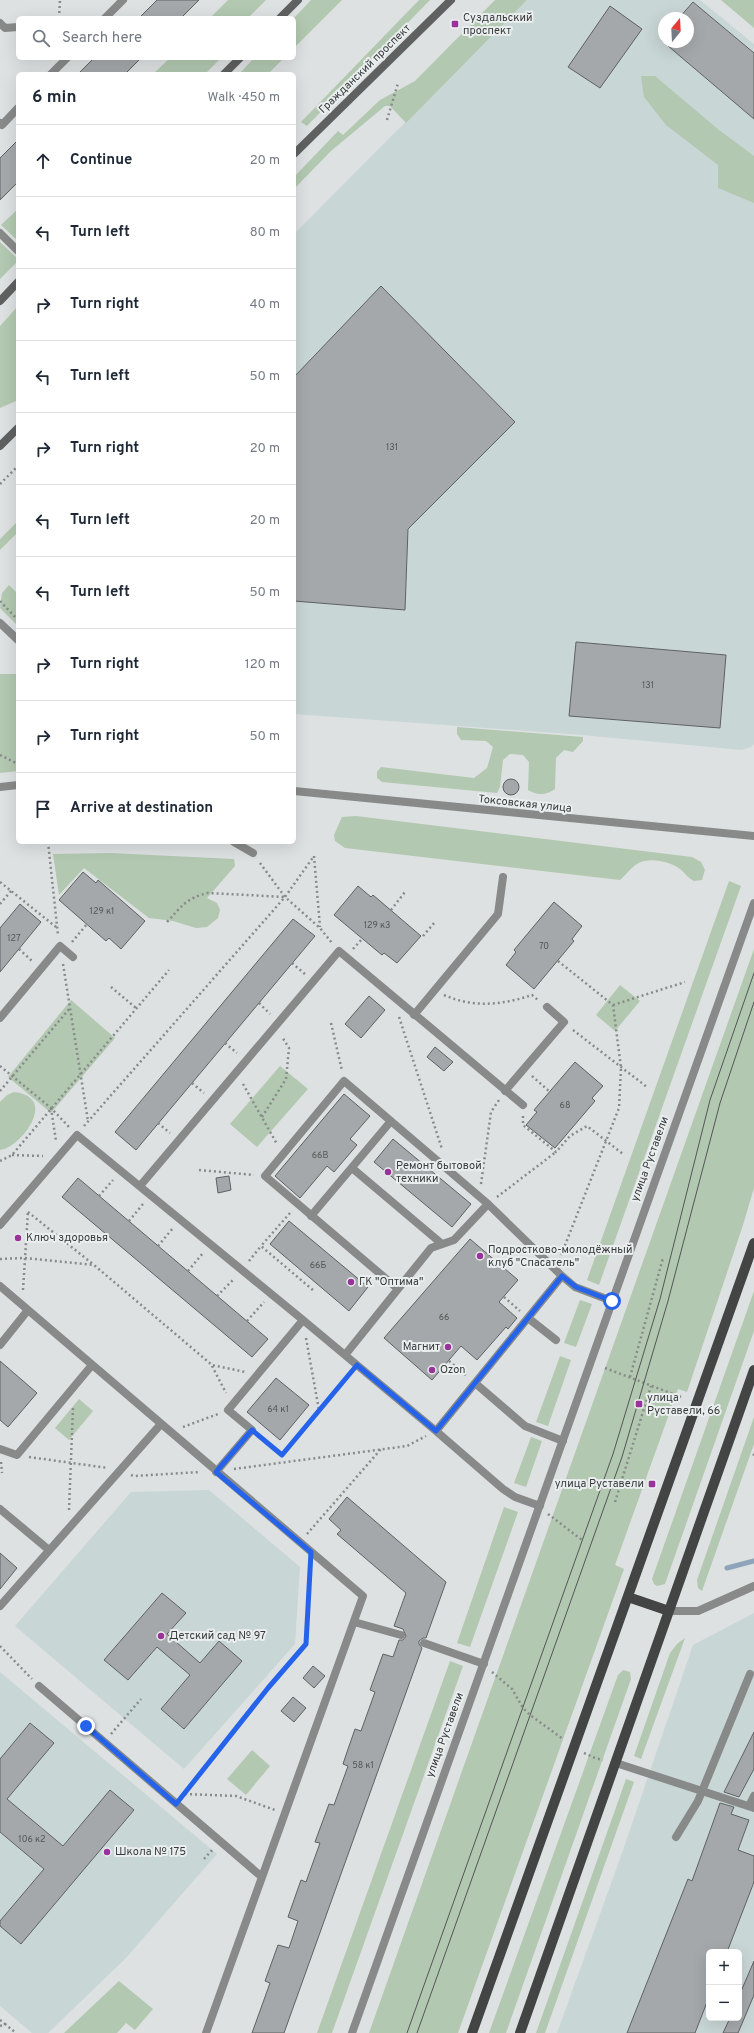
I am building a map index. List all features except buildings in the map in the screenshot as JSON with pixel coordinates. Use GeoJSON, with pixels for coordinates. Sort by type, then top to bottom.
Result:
{"type":"FeatureCollection","features":[{"type":"Feature","properties":{"kind":"main road"},"geometry":{"type":"LineString","coordinates":[[282,16],[298,0]]}},
{"type":"Feature","properties":{"kind":"main road","name":"Гражданский проспект"},"geometry":{"type":"LineString","coordinates":[[296,152],[451,0]]}},
{"type":"Feature","properties":{"kind":"main road"},"geometry":{"type":"LineString","coordinates":[[226,72],[238,60]]}},
{"type":"Feature","properties":{"kind":"main road"},"geometry":{"type":"LineString","coordinates":[[0,301],[16,284]]}},
{"type":"Feature","properties":{"kind":"main road"},"geometry":{"type":"LineString","coordinates":[[0,446],[16,430]]}},
{"type":"Feature","properties":{"kind":"main road"},"geometry":{"type":"LineString","coordinates":[[472,2033],[754,1243]]}},
{"type":"Feature","properties":{"kind":"main road"},"geometry":{"type":"LineString","coordinates":[[520,2033],[754,1370]]}},
{"type":"Feature","properties":{"kind":"main road"},"geometry":{"type":"LineString","coordinates":[[628,1597],[669,1611]]}},
{"type":"Feature","properties":{"kind":"street"},"geometry":{"type":"LineString","coordinates":[[108,16],[123,0]]}},
{"type":"Feature","properties":{"kind":"street"},"geometry":{"type":"LineString","coordinates":[[2,28],[16,27]]}},
{"type":"Feature","properties":{"kind":"street"},"geometry":{"type":"LineString","coordinates":[[53,72],[64,60]]}},
{"type":"Feature","properties":{"kind":"street"},"geometry":{"type":"LineString","coordinates":[[0,123],[2,125],[16,110]]}},
{"type":"Feature","properties":{"kind":"street"},"geometry":{"type":"LineString","coordinates":[[0,233],[16,249]]}},
{"type":"Feature","properties":{"kind":"street"},"geometry":{"type":"LineString","coordinates":[[0,623],[16,638]]}},
{"type":"Feature","properties":{"kind":"street"},"geometry":{"type":"LineString","coordinates":[[0,787],[16,785]]}},
{"type":"Feature","properties":{"kind":"street","name":"Токсовская улица"},"geometry":{"type":"LineString","coordinates":[[296,791],[754,836]]}},
{"type":"Feature","properties":{"kind":"street"},"geometry":{"type":"LineString","coordinates":[[237,844],[252,853]]}},
{"type":"Feature","properties":{"kind":"street"},"geometry":{"type":"LineString","coordinates":[[414,1016],[498,914],[503,877]]}},
{"type":"Feature","properties":{"kind":"street","name":"улица Руставели"},"geometry":{"type":"LineString","coordinates":[[352,2033],[754,903]]}},
{"type":"Feature","properties":{"kind":"street"},"geometry":{"type":"LineString","coordinates":[[0,1018],[41,969],[63,948],[73,957]]}},
{"type":"Feature","properties":{"kind":"street"},"geometry":{"type":"LineString","coordinates":[[140,1186],[339,951],[414,1016],[523,1105]]}},
{"type":"Feature","properties":{"kind":"street"},"geometry":{"type":"LineString","coordinates":[[505,1090],[564,1022],[547,1007]]}},
{"type":"Feature","properties":{"kind":"street"},"geometry":{"type":"LineString","coordinates":[[398,1289],[265,1176],[344,1081],[488,1204],[562,1276],[576,1287],[612,1301]]}},
{"type":"Feature","properties":{"kind":"street"},"geometry":{"type":"LineString","coordinates":[[311,1216],[391,1121]]}},
{"type":"Feature","properties":{"kind":"street"},"geometry":{"type":"LineString","coordinates":[[0,1225],[77,1135],[211,1244],[270,1295],[303,1320],[503,1489],[516,1497],[540,1506]]}},
{"type":"Feature","properties":{"kind":"street"},"geometry":{"type":"LineString","coordinates":[[352,1168],[442,1244]]}},
{"type":"Feature","properties":{"kind":"street"},"geometry":{"type":"LineString","coordinates":[[344,1355],[431,1248],[454,1240],[488,1204]]}},
{"type":"Feature","properties":{"kind":"street"},"geometry":{"type":"LineString","coordinates":[[436,1431],[562,1276]]}},
{"type":"Feature","properties":{"kind":"street"},"geometry":{"type":"LineString","coordinates":[[0,1286],[363,1596],[206,2033]]}},
{"type":"Feature","properties":{"kind":"street"},"geometry":{"type":"LineString","coordinates":[[0,1345],[25,1307]]}},
{"type":"Feature","properties":{"kind":"street"},"geometry":{"type":"LineString","coordinates":[[528,1318],[556,1340]]}},
{"type":"Feature","properties":{"kind":"street"},"geometry":{"type":"LineString","coordinates":[[216,1472],[252,1430],[228,1410],[303,1320]]}},
{"type":"Feature","properties":{"kind":"street"},"geometry":{"type":"LineString","coordinates":[[0,1449],[17,1456],[92,1365]]}},
{"type":"Feature","properties":{"kind":"street"},"geometry":{"type":"LineString","coordinates":[[475,1383],[525,1426],[563,1441]]}},
{"type":"Feature","properties":{"kind":"street"},"geometry":{"type":"LineString","coordinates":[[0,1606],[162,1424]]}},
{"type":"Feature","properties":{"kind":"street"},"geometry":{"type":"LineString","coordinates":[[0,1509],[50,1550]]}},
{"type":"Feature","properties":{"kind":"street"},"geometry":{"type":"LineString","coordinates":[[669,1611],[698,1611],[754,1586]]}},
{"type":"Feature","properties":{"kind":"street"},"geometry":{"type":"LineString","coordinates":[[354,1622],[401,1635]]}},
{"type":"Feature","properties":{"kind":"street"},"geometry":{"type":"LineString","coordinates":[[424,1643],[484,1664]]}},
{"type":"Feature","properties":{"kind":"street"},"geometry":{"type":"LineString","coordinates":[[676,1837],[698,1801],[750,1674]]}},
{"type":"Feature","properties":{"kind":"street"},"geometry":{"type":"LineString","coordinates":[[39,1686],[262,1877]]}},
{"type":"Feature","properties":{"kind":"street"},"geometry":{"type":"LineString","coordinates":[[616,1762],[752,1807],[754,1796]]}},
{"type":"Feature","properties":{"kind":"path"},"geometry":{"type":"LineString","coordinates":[[59,16],[60,0]]}},
{"type":"Feature","properties":{"kind":"path"},"geometry":{"type":"LineString","coordinates":[[387,120],[398,83]]}},
{"type":"Feature","properties":{"kind":"path"},"geometry":{"type":"LineString","coordinates":[[0,484],[16,468]]}},
{"type":"Feature","properties":{"kind":"path"},"geometry":{"type":"LineString","coordinates":[[0,601],[16,618]]}},
{"type":"Feature","properties":{"kind":"path"},"geometry":{"type":"LineString","coordinates":[[0,755],[16,763]]}},
{"type":"Feature","properties":{"kind":"path"},"geometry":{"type":"LineString","coordinates":[[48,844],[56,927],[63,948],[70,1008],[88,1121]]}},
{"type":"Feature","properties":{"kind":"path"},"geometry":{"type":"LineString","coordinates":[[252,853],[285,897],[320,928],[339,951]]}},
{"type":"Feature","properties":{"kind":"path"},"geometry":{"type":"LineString","coordinates":[[0,1066],[51,1108],[77,1135],[285,897],[314,856],[320,928]]}},
{"type":"Feature","properties":{"kind":"path"},"geometry":{"type":"LineString","coordinates":[[0,882],[56,927]]}},
{"type":"Feature","properties":{"kind":"path"},"geometry":{"type":"LineString","coordinates":[[0,904],[11,891]]}},
{"type":"Feature","properties":{"kind":"path"},"geometry":{"type":"LineString","coordinates":[[391,910],[405,892]]}},
{"type":"Feature","properties":{"kind":"path"},"geometry":{"type":"LineString","coordinates":[[166,922],[191,898],[208,893],[285,897]]}},
{"type":"Feature","properties":{"kind":"path"},"geometry":{"type":"LineString","coordinates":[[423,936],[435,922]]}},
{"type":"Feature","properties":{"kind":"path"},"geometry":{"type":"LineString","coordinates":[[63,948],[86,924]]}},
{"type":"Feature","properties":{"kind":"path"},"geometry":{"type":"LineString","coordinates":[[19,949],[41,969]]}},
{"type":"Feature","properties":{"kind":"path"},"geometry":{"type":"LineString","coordinates":[[555,1270],[619,1108],[621,1068],[613,1005],[558,961]]}},
{"type":"Feature","properties":{"kind":"path"},"geometry":{"type":"LineString","coordinates":[[292,963],[313,981]]}},
{"type":"Feature","properties":{"kind":"path"},"geometry":{"type":"LineString","coordinates":[[0,1161],[12,1155],[168,970]]}},
{"type":"Feature","properties":{"kind":"path"},"geometry":{"type":"LineString","coordinates":[[613,1005],[684,982]]}},
{"type":"Feature","properties":{"kind":"path"},"geometry":{"type":"LineString","coordinates":[[111,987],[136,1008]]}},
{"type":"Feature","properties":{"kind":"path"},"geometry":{"type":"LineString","coordinates":[[435,991],[449,997],[481,1004],[500,1004],[532,995],[547,1007]]}},
{"type":"Feature","properties":{"kind":"path"},"geometry":{"type":"LineString","coordinates":[[393,997],[449,1170]]}},
{"type":"Feature","properties":{"kind":"path"},"geometry":{"type":"LineString","coordinates":[[259,1003],[276,1025],[289,1048],[286,1079],[262,1117]]}},
{"type":"Feature","properties":{"kind":"path"},"geometry":{"type":"LineString","coordinates":[[0,1091],[70,1008]]}},
{"type":"Feature","properties":{"kind":"path"},"geometry":{"type":"LineString","coordinates":[[564,1022],[647,1087]]}},
{"type":"Feature","properties":{"kind":"path"},"geometry":{"type":"LineString","coordinates":[[331,1023],[344,1081]]}},
{"type":"Feature","properties":{"kind":"path"},"geometry":{"type":"LineString","coordinates":[[523,1069],[550,1092]]}},
{"type":"Feature","properties":{"kind":"path"},"geometry":{"type":"LineString","coordinates":[[236,1072],[283,1154]]}},
{"type":"Feature","properties":{"kind":"path"},"geometry":{"type":"LineString","coordinates":[[479,1196],[491,1112],[505,1090]]}},
{"type":"Feature","properties":{"kind":"path"},"geometry":{"type":"LineString","coordinates":[[523,1105],[523,1125],[556,1152]]}},
{"type":"Feature","properties":{"kind":"path"},"geometry":{"type":"LineString","coordinates":[[12,1155],[58,1157],[51,1108]]}},
{"type":"Feature","properties":{"kind":"path"},"geometry":{"type":"LineString","coordinates":[[488,1204],[556,1152],[570,1136],[588,1126],[623,1154]]}},
{"type":"Feature","properties":{"kind":"path"},"geometry":{"type":"LineString","coordinates":[[99,1196],[121,1170]]}},
{"type":"Feature","properties":{"kind":"path"},"geometry":{"type":"LineString","coordinates":[[199,1170],[265,1176]]}},
{"type":"Feature","properties":{"kind":"path"},"geometry":{"type":"LineString","coordinates":[[25,1307],[25,1258],[30,1190]]}},
{"type":"Feature","properties":{"kind":"path"},"geometry":{"type":"LineString","coordinates":[[129,1221],[151,1195]]}},
{"type":"Feature","properties":{"kind":"path"},"geometry":{"type":"LineString","coordinates":[[28,1212],[94,1265],[212,1365],[226,1392],[228,1410],[170,1432]]}},
{"type":"Feature","properties":{"kind":"path"},"geometry":{"type":"LineString","coordinates":[[290,1212],[261,1246],[314,1291]]}},
{"type":"Feature","properties":{"kind":"path"},"geometry":{"type":"LineString","coordinates":[[158,1246],[180,1220]]}},
{"type":"Feature","properties":{"kind":"path"},"geometry":{"type":"LineString","coordinates":[[188,1271],[211,1244]]}},
{"type":"Feature","properties":{"kind":"path"},"geometry":{"type":"LineString","coordinates":[[0,1259],[25,1258],[94,1265]]}},
{"type":"Feature","properties":{"kind":"path"},"geometry":{"type":"LineString","coordinates":[[630,1377],[663,1258]]}},
{"type":"Feature","properties":{"kind":"path"},"geometry":{"type":"LineString","coordinates":[[247,1321],[270,1295]]}},
{"type":"Feature","properties":{"kind":"path"},"geometry":{"type":"LineString","coordinates":[[504,1297],[516,1307]]}},
{"type":"Feature","properties":{"kind":"path"},"geometry":{"type":"LineString","coordinates":[[303,1320],[319,1410]]}},
{"type":"Feature","properties":{"kind":"path"},"geometry":{"type":"LineString","coordinates":[[449,1361],[467,1376]]}},
{"type":"Feature","properties":{"kind":"path"},"geometry":{"type":"LineString","coordinates":[[212,1365],[245,1372],[261,1370]]}},
{"type":"Feature","properties":{"kind":"path"},"geometry":{"type":"LineString","coordinates":[[252,1430],[282,1455],[357,1365]]}},
{"type":"Feature","properties":{"kind":"path"},"geometry":{"type":"LineString","coordinates":[[605,1368],[680,1397]]}},
{"type":"Feature","properties":{"kind":"path"},"geometry":{"type":"LineString","coordinates":[[615,1502],[651,1386]]}},
{"type":"Feature","properties":{"kind":"path"},"geometry":{"type":"LineString","coordinates":[[68,1529],[74,1387]]}},
{"type":"Feature","properties":{"kind":"path"},"geometry":{"type":"LineString","coordinates":[[300,1543],[381,1448]]}},
{"type":"Feature","properties":{"kind":"path"},"geometry":{"type":"LineString","coordinates":[[540,1506],[560,1524],[582,1540]]}},
{"type":"Feature","properties":{"kind":"path"},"geometry":{"type":"LineString","coordinates":[[176,1804],[268,1688],[306,1644],[311,1552]]}},
{"type":"Feature","properties":{"kind":"path"},"geometry":{"type":"LineString","coordinates":[[0,1646],[39,1686]]}},
{"type":"Feature","properties":{"kind":"path"},"geometry":{"type":"LineString","coordinates":[[484,1664],[512,1689],[523,1708],[530,1715],[574,1747],[595,1758],[616,1762]]}},
{"type":"Feature","properties":{"kind":"path"},"geometry":{"type":"LineString","coordinates":[[104,1742],[141,1699]]}},
{"type":"Feature","properties":{"kind":"path"},"geometry":{"type":"LineString","coordinates":[[184,1794],[236,1796],[285,1813]]}},
{"type":"Feature","properties":{"kind":"path"},"geometry":{"type":"LineString","coordinates":[[0,2020],[16,2033]]}},
{"type":"Feature","properties":{"kind":"path"},"geometry":{"type":"LineString","coordinates":[[0,2026],[5,2024]]}},
{"type":"Feature","properties":{"kind":"shaded area"},"geometry":{"type":"Polygon","coordinates":[[[527,0],[700,0],[754,44],[754,744],[751,747],[742,750],[582,735],[296,714],[296,232],[527,0]]]}},
{"type":"Feature","properties":{"kind":"shaded area","name":"Детский сад № 97"},"geometry":{"type":"Polygon","coordinates":[[[209,1490],[300,1567],[295,1644],[184,1769],[15,1626],[131,1492],[209,1490]]]}},
{"type":"Feature","properties":{"kind":"shaded area"},"geometry":{"type":"Polygon","coordinates":[[[754,1613],[754,2033],[557,2033],[621,1856],[693,1645],[754,1613]]]}},
{"type":"Feature","properties":{"kind":"shaded area","name":"Школа № 175"},"geometry":{"type":"Polygon","coordinates":[[[0,1672],[217,1854],[126,1958],[48,2033],[32,2033],[0,2006],[0,1672]]]}},
{"type":"Feature","properties":{"kind":"green space"},"geometry":{"type":"Polygon","coordinates":[[[228,0],[266,0],[250,16],[212,16],[228,0]]]}},
{"type":"Feature","properties":{"kind":"green space"},"geometry":{"type":"Polygon","coordinates":[[[311,0],[342,0],[296,46],[296,16],[311,0]]]}},
{"type":"Feature","properties":{"kind":"green space"},"geometry":{"type":"Polygon","coordinates":[[[419,0],[430,0],[307,126],[301,122],[419,0]]]}},
{"type":"Feature","properties":{"kind":"green space"},"geometry":{"type":"Polygon","coordinates":[[[495,0],[527,0],[406,123],[390,106],[385,106],[331,151],[296,187],[296,175],[338,131],[343,135],[380,100],[415,81],[495,0]]]}},
{"type":"Feature","properties":{"kind":"green space"},"geometry":{"type":"Polygon","coordinates":[[[721,0],[754,0],[754,28],[721,0]]]}},
{"type":"Feature","properties":{"kind":"green space"},"geometry":{"type":"Polygon","coordinates":[[[168,60],[219,60],[207,72],[155,72],[168,60]]]}},
{"type":"Feature","properties":{"kind":"green space"},"geometry":{"type":"Polygon","coordinates":[[[252,60],[282,60],[270,72],[241,72],[252,60]]]}},
{"type":"Feature","properties":{"kind":"green space"},"geometry":{"type":"Polygon","coordinates":[[[641,76],[655,76],[719,130],[754,156],[754,203],[718,188],[718,165],[666,125],[644,97],[641,76]]]}},
{"type":"Feature","properties":{"kind":"green space"},"geometry":{"type":"Polygon","coordinates":[[[16,211],[16,239],[1,225],[16,211]]]}},
{"type":"Feature","properties":{"kind":"green space"},"geometry":{"type":"Polygon","coordinates":[[[0,242],[16,257],[16,263],[0,279],[0,242]]]}},
{"type":"Feature","properties":{"kind":"green space"},"geometry":{"type":"Polygon","coordinates":[[[16,308],[16,401],[0,408],[0,326],[16,308]]]}},
{"type":"Feature","properties":{"kind":"green space"},"geometry":{"type":"Polygon","coordinates":[[[16,523],[16,534],[0,550],[0,539],[16,523]]]}},
{"type":"Feature","properties":{"kind":"green space"},"geometry":{"type":"Polygon","coordinates":[[[9,585],[16,592],[16,624],[0,608],[2,593],[9,585]]]}},
{"type":"Feature","properties":{"kind":"green space"},"geometry":{"type":"Polygon","coordinates":[[[0,674],[16,674],[16,771],[0,773],[0,674]]]}},
{"type":"Feature","properties":{"kind":"green space"},"geometry":{"type":"Polygon","coordinates":[[[457,727],[583,737],[583,741],[573,752],[564,750],[556,758],[555,789],[545,794],[539,794],[528,790],[529,762],[523,755],[510,754],[503,760],[500,787],[497,793],[382,782],[377,778],[377,772],[381,767],[474,778],[487,768],[493,747],[486,741],[461,740],[457,734],[457,727]]]}},
{"type":"Feature","properties":{"kind":"green space"},"geometry":{"type":"Polygon","coordinates":[[[356,816],[692,857],[701,862],[705,870],[702,880],[694,881],[680,869],[669,863],[650,860],[643,861],[638,864],[620,880],[345,848],[335,841],[334,835],[342,817],[356,816]]]}},
{"type":"Feature","properties":{"kind":"green space"},"geometry":{"type":"Polygon","coordinates":[[[110,853],[234,859],[235,866],[207,898],[217,903],[220,910],[218,918],[207,927],[196,928],[173,921],[149,918],[84,868],[59,895],[53,854],[110,853]]]}},
{"type":"Feature","properties":{"kind":"green space"},"geometry":{"type":"Polygon","coordinates":[[[729,881],[741,886],[599,1285],[587,1280],[729,881]]]}},
{"type":"Feature","properties":{"kind":"green space"},"geometry":{"type":"Polygon","coordinates":[[[754,949],[754,1188],[687,1392],[678,1389],[615,1565],[624,1569],[458,2033],[369,2033],[754,949]]]}},
{"type":"Feature","properties":{"kind":"green space"},"geometry":{"type":"Polygon","coordinates":[[[620,985],[640,1001],[615,1031],[596,1015],[620,985]]]}},
{"type":"Feature","properties":{"kind":"green space"},"geometry":{"type":"Polygon","coordinates":[[[71,1000],[115,1038],[51,1113],[8,1077],[71,1000]]]}},
{"type":"Feature","properties":{"kind":"green space"},"geometry":{"type":"Polygon","coordinates":[[[280,1066],[308,1089],[257,1147],[230,1124],[280,1066]]]}},
{"type":"Feature","properties":{"kind":"green space"},"geometry":{"type":"Polygon","coordinates":[[[14,1092],[27,1096],[34,1103],[35,1112],[32,1122],[17,1141],[0,1150],[0,1102],[7,1095],[14,1092]]]}},
{"type":"Feature","properties":{"kind":"green space"},"geometry":{"type":"Polygon","coordinates":[[[754,1291],[754,1331],[665,1584],[657,1586],[654,1584],[652,1579],[754,1291]]]}},
{"type":"Feature","properties":{"kind":"green space"},"geometry":{"type":"Polygon","coordinates":[[[580,1300],[592,1304],[576,1347],[564,1343],[580,1300]]]}},
{"type":"Feature","properties":{"kind":"green space"},"geometry":{"type":"Polygon","coordinates":[[[560,1356],[571,1360],[548,1426],[536,1422],[560,1356]]]}},
{"type":"Feature","properties":{"kind":"green space"},"geometry":{"type":"Polygon","coordinates":[[[79,1399],[93,1411],[69,1440],[55,1428],[79,1399]]]}},
{"type":"Feature","properties":{"kind":"green space"},"geometry":{"type":"Polygon","coordinates":[[[754,1417],[754,1444],[702,1591],[698,1588],[697,1580],[754,1417]]]}},
{"type":"Feature","properties":{"kind":"green space"},"geometry":{"type":"Polygon","coordinates":[[[531,1437],[542,1441],[526,1487],[514,1483],[531,1437]]]}},
{"type":"Feature","properties":{"kind":"green space"},"geometry":{"type":"Polygon","coordinates":[[[504,1507],[518,1512],[470,1647],[457,1643],[504,1507]]]}},
{"type":"Feature","properties":{"kind":"green space"},"geometry":{"type":"Polygon","coordinates":[[[685,1638],[641,1759],[634,1756],[670,1653],[677,1644],[685,1638]]]}},
{"type":"Feature","properties":{"kind":"green space"},"geometry":{"type":"Polygon","coordinates":[[[450,1661],[463,1666],[332,2033],[317,2033],[450,1661]]]}},
{"type":"Feature","properties":{"kind":"green space"},"geometry":{"type":"Polygon","coordinates":[[[623,1670],[630,1672],[631,1679],[506,2033],[489,2033],[618,1675],[623,1670]]]}},
{"type":"Feature","properties":{"kind":"green space"},"geometry":{"type":"Polygon","coordinates":[[[252,1750],[270,1766],[246,1795],[227,1779],[252,1750]]]}},
{"type":"Feature","properties":{"kind":"green space"},"geometry":{"type":"Polygon","coordinates":[[[626,1779],[634,1782],[545,2033],[536,2033],[626,1779]]]}},
{"type":"Feature","properties":{"kind":"green space"},"geometry":{"type":"Polygon","coordinates":[[[119,1981],[153,2009],[135,2030],[126,2023],[117,2033],[64,2033],[119,1981]]]}},
{"type":"Feature","properties":{"kind":"waterway"},"geometry":{"type":"LineString","coordinates":[[727,1568],[754,1561]]}},
{"type":"Feature","properties":{"kind":"tram line"},"geometry":{"type":"LineString","coordinates":[[407,2033],[613,1454],[660,1299],[710,1100],[754,973]]}},
{"type":"Feature","properties":{"kind":"tram line"},"geometry":{"type":"LineString","coordinates":[[417,2033],[622,1457],[668,1301],[720,1103],[754,1002]]}},
{"type":"Feature","properties":{"kind":"place","name":"Суздальский проспект"},"geometry":{"type":"Point","coordinates":[455,24]}},
{"type":"Feature","properties":{"kind":"place","name":"Ремонт бытовой техники"},"geometry":{"type":"Point","coordinates":[388,1172]}},
{"type":"Feature","properties":{"kind":"place","name":"Ключ здоровья"},"geometry":{"type":"Point","coordinates":[18,1238]}},
{"type":"Feature","properties":{"kind":"place","name":"Подростково-молодёжный клуб \"Спасатель\""},"geometry":{"type":"Point","coordinates":[480,1256]}},
{"type":"Feature","properties":{"kind":"place","name":"ГК \"Оптима\""},"geometry":{"type":"Point","coordinates":[351,1282]}},
{"type":"Feature","properties":{"kind":"place","name":"Магнит"},"geometry":{"type":"Point","coordinates":[448,1347]}},
{"type":"Feature","properties":{"kind":"place","name":"Ozon"},"geometry":{"type":"Point","coordinates":[432,1370]}},
{"type":"Feature","properties":{"kind":"place","name":"улица Руставели, 66"},"geometry":{"type":"Point","coordinates":[639,1404]}},
{"type":"Feature","properties":{"kind":"place","name":"улица Руставели"},"geometry":{"type":"Point","coordinates":[652,1484]}},
{"type":"Feature","properties":{"kind":"place","name":"Детский сад № 97"},"geometry":{"type":"Point","coordinates":[161,1636]}},
{"type":"Feature","properties":{"kind":"place","name":"Школа № 175"},"geometry":{"type":"Point","coordinates":[107,1852]}},
{"type":"Feature","properties":{"kind":"route"},"geometry":{"type":"LineString","coordinates":[[86,1726],[176,1804],[268,1688],[306,1644],[311,1552],[216,1472],[252,1430],[282,1455],[357,1365],[436,1431],[562,1276],[576,1287],[612,1301]]}}]}
